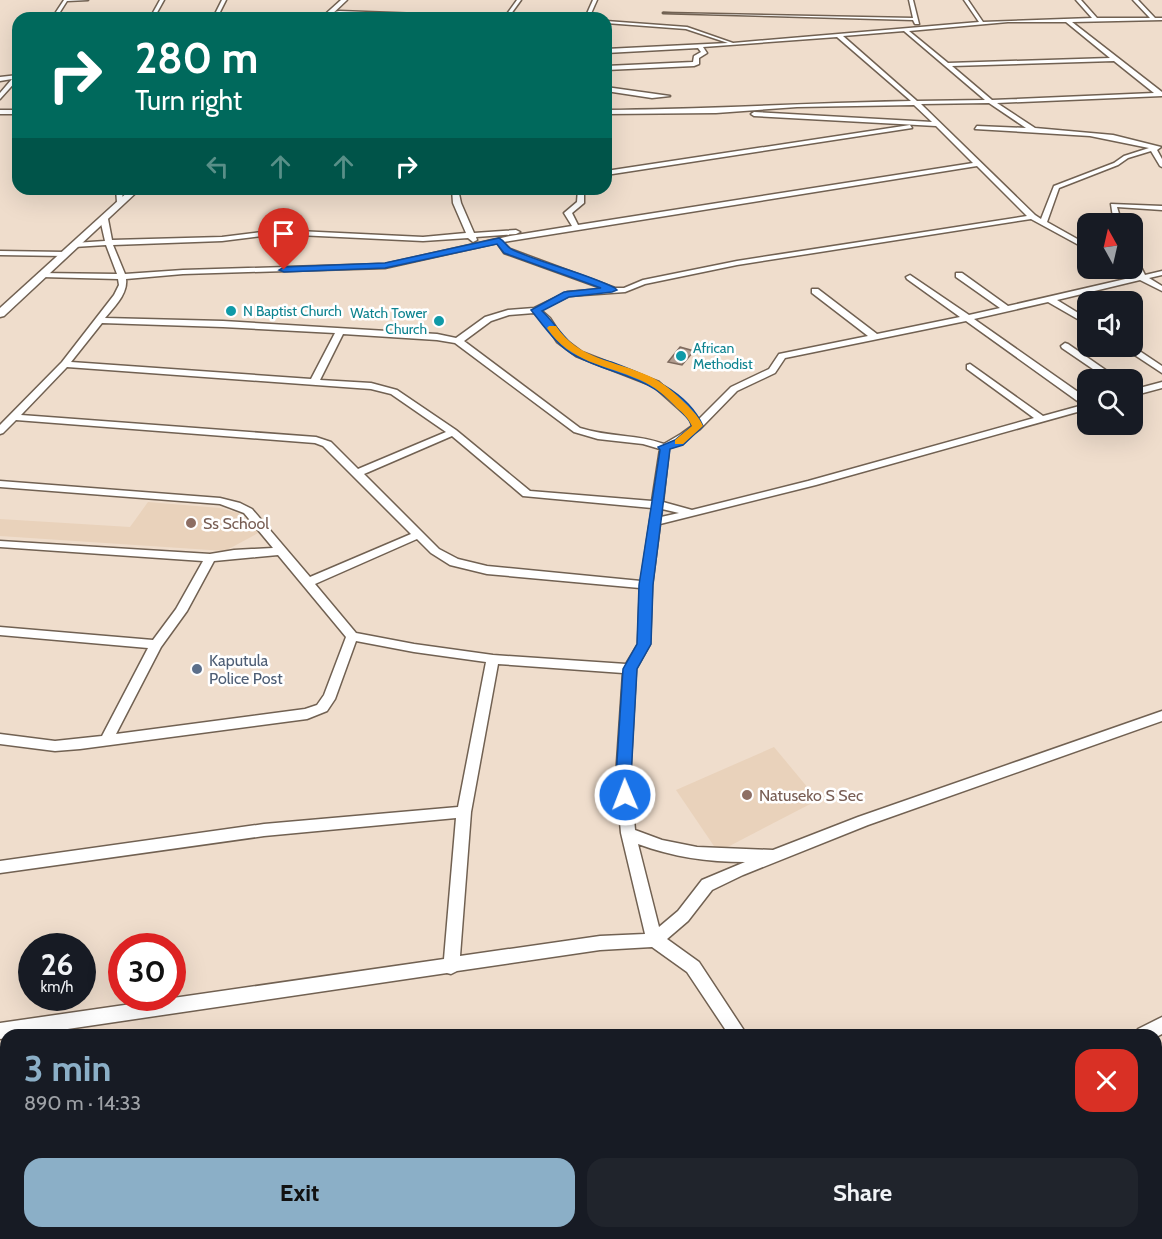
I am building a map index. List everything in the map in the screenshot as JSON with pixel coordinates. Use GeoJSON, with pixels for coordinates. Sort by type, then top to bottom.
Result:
{"type":"FeatureCollection","features":[{"type":"Feature","properties":{"kind":"street"},"geometry":{"type":"LineString","coordinates":[[66,0],[86,0]]}},
{"type":"Feature","properties":{"kind":"street"},"geometry":{"type":"LineString","coordinates":[[330,12],[344,0]]}},
{"type":"Feature","properties":{"kind":"street"},"geometry":{"type":"LineString","coordinates":[[911,0],[916,16],[914,19]]}},
{"type":"Feature","properties":{"kind":"street"},"geometry":{"type":"LineString","coordinates":[[966,0],[982,23]]}},
{"type":"Feature","properties":{"kind":"street"},"geometry":{"type":"LineString","coordinates":[[1078,0],[1097,21]]}},
{"type":"Feature","properties":{"kind":"street"},"geometry":{"type":"LineString","coordinates":[[1135,0],[1154,19]]}},
{"type":"Feature","properties":{"kind":"street"},"geometry":{"type":"LineString","coordinates":[[662,25],[665,9],[914,19],[923,28]]}},
{"type":"Feature","properties":{"kind":"street"},"geometry":{"type":"LineString","coordinates":[[612,51],[735,44],[982,23],[1162,19]]}},
{"type":"Feature","properties":{"kind":"street"},"geometry":{"type":"LineString","coordinates":[[1068,21],[1160,94]]}},
{"type":"Feature","properties":{"kind":"street"},"geometry":{"type":"LineString","coordinates":[[612,22],[693,29],[735,44]]}},
{"type":"Feature","properties":{"kind":"street"},"geometry":{"type":"LineString","coordinates":[[904,29],[990,101],[1034,131]]}},
{"type":"Feature","properties":{"kind":"street"},"geometry":{"type":"LineString","coordinates":[[838,35],[916,103],[934,124],[1032,217],[1077,242]]}},
{"type":"Feature","properties":{"kind":"street"},"geometry":{"type":"LineString","coordinates":[[612,68],[694,64],[697,63],[696,57],[704,53],[700,46]]}},
{"type":"Feature","properties":{"kind":"street"},"geometry":{"type":"LineString","coordinates":[[947,65],[1116,59]]}},
{"type":"Feature","properties":{"kind":"street"},"geometry":{"type":"LineString","coordinates":[[0,97],[12,84]]}},
{"type":"Feature","properties":{"kind":"street"},"geometry":{"type":"LineString","coordinates":[[612,90],[667,96]]}},
{"type":"Feature","properties":{"kind":"street"},"geometry":{"type":"LineString","coordinates":[[612,112],[708,111],[797,105],[990,101],[1160,94]]}},
{"type":"Feature","properties":{"kind":"street"},"geometry":{"type":"LineString","coordinates":[[708,111],[934,124]]}},
{"type":"Feature","properties":{"kind":"street"},"geometry":{"type":"LineString","coordinates":[[612,172],[934,124]]}},
{"type":"Feature","properties":{"kind":"street"},"geometry":{"type":"LineString","coordinates":[[977,128],[1111,136],[1157,147]]}},
{"type":"Feature","properties":{"kind":"street"},"geometry":{"type":"LineString","coordinates":[[1157,147],[1162,165]]}},
{"type":"Feature","properties":{"kind":"street"},"geometry":{"type":"LineString","coordinates":[[1043,223],[1056,187],[1157,147]]}},
{"type":"Feature","properties":{"kind":"street"},"geometry":{"type":"LineString","coordinates":[[42,275],[122,277],[183,272],[370,267],[540,234],[977,164]]}},
{"type":"Feature","properties":{"kind":"street"},"geometry":{"type":"LineString","coordinates":[[120,195],[122,202]]}},
{"type":"Feature","properties":{"kind":"street"},"geometry":{"type":"LineString","coordinates":[[0,314],[130,195]]}},
{"type":"Feature","properties":{"kind":"street"},"geometry":{"type":"LineString","coordinates":[[456,195],[469,234],[476,246]]}},
{"type":"Feature","properties":{"kind":"street"},"geometry":{"type":"LineString","coordinates":[[577,229],[568,213],[580,203],[581,195]]}},
{"type":"Feature","properties":{"kind":"street"},"geometry":{"type":"LineString","coordinates":[[1115,213],[1113,205],[1162,208]]}},
{"type":"Feature","properties":{"kind":"street"},"geometry":{"type":"LineString","coordinates":[[458,341],[488,319],[508,313],[536,310],[567,294],[626,290],[638,284],[737,263],[1032,217]]}},
{"type":"Feature","properties":{"kind":"street"},"geometry":{"type":"LineString","coordinates":[[0,431],[65,364],[118,296],[123,285],[122,277],[109,243],[104,219]]}},
{"type":"Feature","properties":{"kind":"street"},"geometry":{"type":"LineString","coordinates":[[74,246],[208,240],[277,232],[423,239],[501,232],[540,234]]}},
{"type":"Feature","properties":{"kind":"street"},"geometry":{"type":"LineString","coordinates":[[499,241],[507,251],[536,260],[566,274],[593,281],[612,290]]}},
{"type":"Feature","properties":{"kind":"street"},"geometry":{"type":"LineString","coordinates":[[0,253],[65,254]]}},
{"type":"Feature","properties":{"kind":"street"},"geometry":{"type":"LineString","coordinates":[[100,320],[223,324],[437,337],[458,341],[577,430],[591,435],[650,441],[664,447],[679,442],[736,387],[759,379],[773,370],[782,356],[1007,309],[1162,273]]}},
{"type":"Feature","properties":{"kind":"street"},"geometry":{"type":"LineString","coordinates":[[959,275],[1007,309]]}},
{"type":"Feature","properties":{"kind":"street"},"geometry":{"type":"LineString","coordinates":[[910,277],[1077,397]]}},
{"type":"Feature","properties":{"kind":"street"},"geometry":{"type":"LineString","coordinates":[[1143,279],[1162,289]]}},
{"type":"Feature","properties":{"kind":"street"},"geometry":{"type":"LineString","coordinates":[[815,291],[874,336]]}},
{"type":"Feature","properties":{"kind":"street"},"geometry":{"type":"LineString","coordinates":[[1050,299],[1077,316]]}},
{"type":"Feature","properties":{"kind":"street"},"geometry":{"type":"LineString","coordinates":[[536,310],[547,320],[560,340],[579,354],[645,378],[667,391],[694,418],[698,426]]}},
{"type":"Feature","properties":{"kind":"street"},"geometry":{"type":"LineString","coordinates":[[314,383],[340,331]]}},
{"type":"Feature","properties":{"kind":"street"},"geometry":{"type":"LineString","coordinates":[[1065,346],[1100,369]]}},
{"type":"Feature","properties":{"kind":"street"},"geometry":{"type":"LineString","coordinates":[[1142,357],[1162,370]]}},
{"type":"Feature","properties":{"kind":"street"},"geometry":{"type":"LineString","coordinates":[[65,364],[371,386],[394,392],[453,432],[526,494],[657,505],[692,513]]}},
{"type":"Feature","properties":{"kind":"street"},"geometry":{"type":"LineString","coordinates":[[970,367],[1041,419]]}},
{"type":"Feature","properties":{"kind":"street"},"geometry":{"type":"LineString","coordinates":[[1143,390],[1162,385]]}},
{"type":"Feature","properties":{"kind":"street"},"geometry":{"type":"LineString","coordinates":[[655,522],[1077,408]]}},
{"type":"Feature","properties":{"kind":"street"},"geometry":{"type":"LineString","coordinates":[[12,417],[308,439],[327,444],[417,535],[435,551],[454,562],[487,570],[646,585]]}},
{"type":"Feature","properties":{"kind":"street"},"geometry":{"type":"LineString","coordinates":[[358,473],[453,432]]}},
{"type":"Feature","properties":{"kind":"street"},"geometry":{"type":"LineString","coordinates":[[664,447],[646,585],[644,644],[630,669],[623,777],[628,833],[655,940],[693,967],[735,1029]]}},
{"type":"Feature","properties":{"kind":"street"},"geometry":{"type":"LineString","coordinates":[[0,484],[220,501],[236,505],[248,511],[352,636],[414,648],[493,659],[630,669]]}},
{"type":"Feature","properties":{"kind":"street"},"geometry":{"type":"LineString","coordinates":[[309,582],[417,535]]}},
{"type":"Feature","properties":{"kind":"street"},"geometry":{"type":"LineString","coordinates":[[0,544],[210,558],[281,551]]}},
{"type":"Feature","properties":{"kind":"street"},"geometry":{"type":"LineString","coordinates":[[107,739],[156,645],[181,611],[210,558]]}},
{"type":"Feature","properties":{"kind":"street"},"geometry":{"type":"LineString","coordinates":[[0,632],[156,645]]}},
{"type":"Feature","properties":{"kind":"street"},"geometry":{"type":"LineString","coordinates":[[0,740],[54,746],[307,714],[322,708],[330,696],[352,636]]}},
{"type":"Feature","properties":{"kind":"street"},"geometry":{"type":"LineString","coordinates":[[451,967],[465,812],[493,659]]}},
{"type":"Feature","properties":{"kind":"street"},"geometry":{"type":"LineString","coordinates":[[14,1029],[600,944],[655,940],[683,916],[707,885],[863,821],[1162,716]]}},
{"type":"Feature","properties":{"kind":"street"},"geometry":{"type":"LineString","coordinates":[[0,867],[264,830],[465,812]]}},
{"type":"Feature","properties":{"kind":"street"},"geometry":{"type":"LineString","coordinates":[[628,833],[655,846],[687,853],[723,856],[779,854]]}},
{"type":"Feature","properties":{"kind":"shaded area","name":"Ss School"},"geometry":{"type":"Polygon","coordinates":[[[148,502],[220,508],[238,513],[260,532],[225,551],[0,536],[0,519],[130,527],[148,502]]]}},
{"type":"Feature","properties":{"kind":"shaded area","name":"Natuseko S Sec"},"geometry":{"type":"Polygon","coordinates":[[[774,747],[818,800],[718,852],[676,790],[774,747]]]}},
{"type":"Feature","properties":{"kind":"building","name":"African Methodist"},"geometry":{"type":"Polygon","coordinates":[[[680,347],[694,351],[682,365],[668,362],[680,347]]]}},
{"type":"Feature","properties":{"kind":"slow traffic"},"geometry":{"type":"LineString","coordinates":[[552,328],[560,340],[579,354],[645,378],[667,391],[694,418],[698,426],[679,442]]}},
{"type":"Feature","properties":{"kind":"place","name":"N Baptist Church"},"geometry":{"type":"Point","coordinates":[231,311]}},
{"type":"Feature","properties":{"kind":"place","name":"Watch Tower Church"},"geometry":{"type":"Point","coordinates":[439,321]}},
{"type":"Feature","properties":{"kind":"place","name":"African Methodist"},"geometry":{"type":"Point","coordinates":[681,356]}},
{"type":"Feature","properties":{"kind":"place","name":"Ss School"},"geometry":{"type":"Point","coordinates":[191,523]}},
{"type":"Feature","properties":{"kind":"place","name":"Kaputula Police Post"},"geometry":{"type":"Point","coordinates":[197,669]}},
{"type":"Feature","properties":{"kind":"place","name":"Natuseko S Sec"},"geometry":{"type":"Point","coordinates":[747,795]}},
{"type":"Feature","properties":{"kind":"route"},"geometry":{"type":"LineString","coordinates":[[284,270],[385,266],[499,241],[507,251],[536,260],[566,274],[593,281],[612,290],[567,294],[551,300],[536,310],[569,348],[596,362],[627,371],[656,384],[667,391],[694,418],[698,426],[679,442],[664,447],[646,585],[644,644],[639,657],[630,669],[623,777],[625,795]]}}]}
